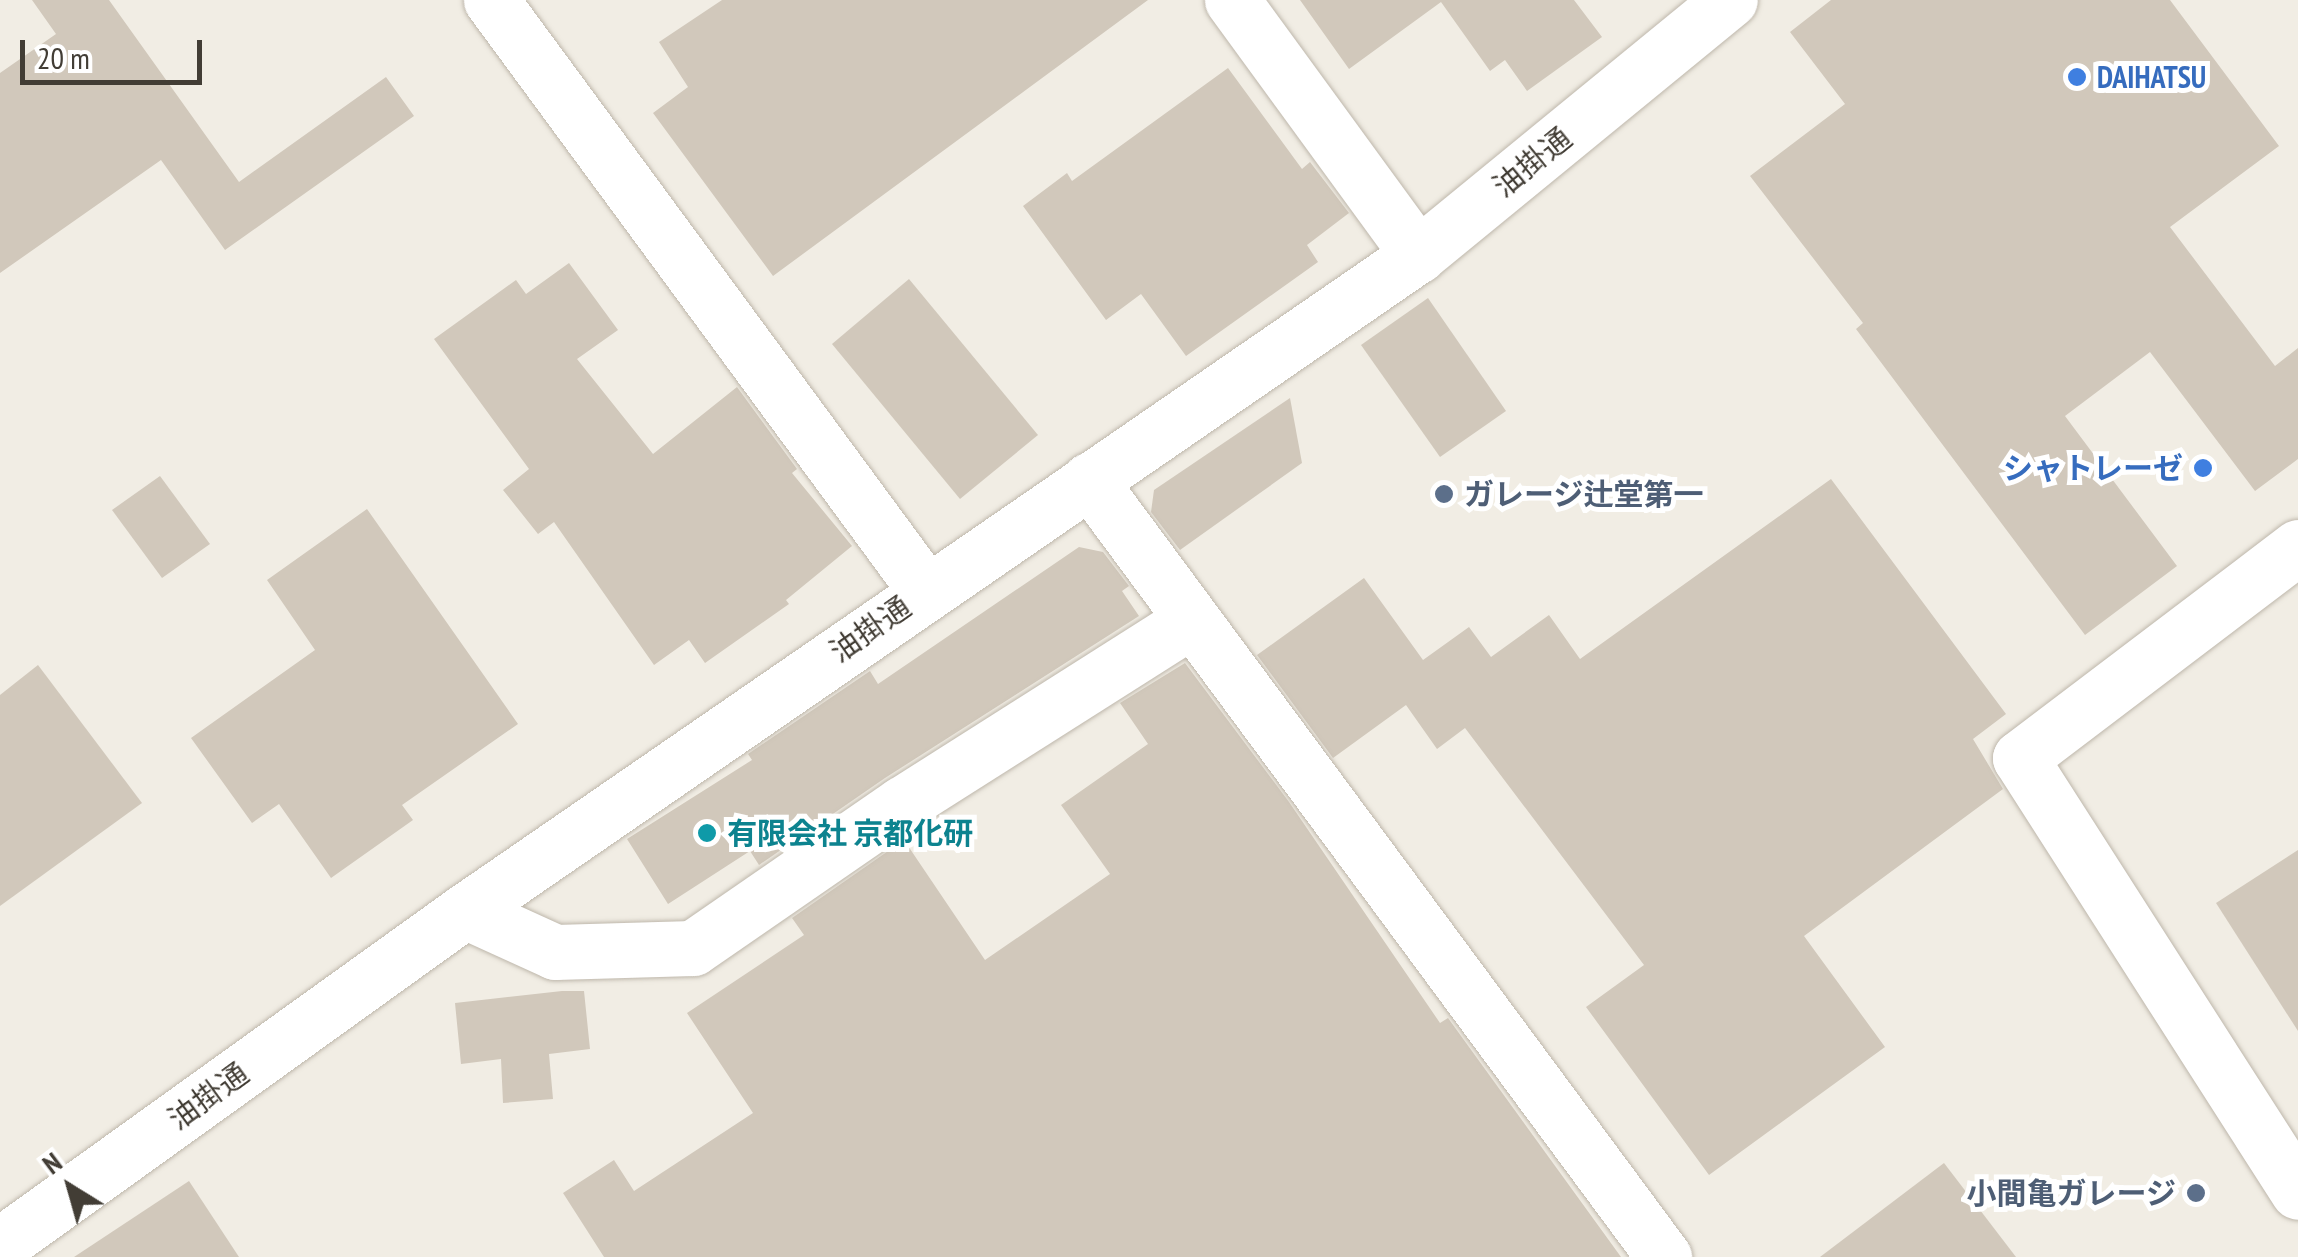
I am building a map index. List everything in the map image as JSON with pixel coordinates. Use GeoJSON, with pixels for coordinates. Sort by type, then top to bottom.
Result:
{"type":"FeatureCollection","features":[{"type":"Feature","properties":{"kind":"street"},"geometry":{"type":"LineString","coordinates":[[492,0],[926,591]]}},
{"type":"Feature","properties":{"kind":"street"},"geometry":{"type":"LineString","coordinates":[[1232,0],[1418,255]]}},
{"type":"Feature","properties":{"kind":"street","name":"油掛通"},"geometry":{"type":"LineString","coordinates":[[0,1245],[466,911],[1418,255],[1730,0]]}},
{"type":"Feature","properties":{"kind":"street"},"geometry":{"type":"LineString","coordinates":[[1089,480],[1664,1257]]}},
{"type":"Feature","properties":{"kind":"street"},"geometry":{"type":"LineString","coordinates":[[2298,547],[2020,758],[2298,1192]]}},
{"type":"Feature","properties":{"kind":"street"},"geometry":{"type":"LineString","coordinates":[[466,911],[555,952],[693,948],[902,804],[1192,620]]}},
{"type":"Feature","properties":{"kind":"building"},"geometry":{"type":"Polygon","coordinates":[[[32,0],[109,0],[239,182],[386,77],[414,116],[225,250],[161,160],[0,273],[0,73],[56,34],[32,0]]]}},
{"type":"Feature","properties":{"kind":"building"},"geometry":{"type":"Polygon","coordinates":[[[722,0],[1148,0],[773,276],[653,113],[688,87],[659,42],[722,0]]]}},
{"type":"Feature","properties":{"kind":"building"},"geometry":{"type":"Polygon","coordinates":[[[1300,0],[1574,0],[1602,37],[1527,91],[1505,60],[1490,71],[1441,2],[1349,69],[1300,0]]]}},
{"type":"Feature","properties":{"kind":"building"},"geometry":{"type":"Polygon","coordinates":[[[1831,0],[2170,0],[2279,146],[2170,227],[2275,366],[2298,348],[2298,459],[2255,491],[2150,352],[2065,416],[2177,566],[2085,635],[1856,329],[1863,323],[1750,176],[1845,104],[1790,32],[1831,0]]]}},
{"type":"Feature","properties":{"kind":"building"},"geometry":{"type":"Polygon","coordinates":[[[1228,68],[1302,169],[1310,162],[1349,213],[1307,245],[1318,262],[1186,356],[1141,294],[1106,320],[1023,206],[1067,173],[1072,181],[1228,68]]]}},
{"type":"Feature","properties":{"kind":"building"},"geometry":{"type":"Polygon","coordinates":[[[569,263],[618,330],[577,359],[653,454],[737,387],[797,469],[792,473],[852,546],[786,600],[789,604],[705,663],[689,640],[654,665],[554,522],[538,534],[503,490],[529,469],[434,339],[516,280],[526,294],[569,263]]]}},
{"type":"Feature","properties":{"kind":"building"},"geometry":{"type":"Polygon","coordinates":[[[909,279],[1038,435],[960,499],[832,344],[909,279]]]}},
{"type":"Feature","properties":{"kind":"building"},"geometry":{"type":"Polygon","coordinates":[[[1428,298],[1506,411],[1440,457],[1361,345],[1428,298]]]}},
{"type":"Feature","properties":{"kind":"building"},"geometry":{"type":"Polygon","coordinates":[[[1290,398],[1302,463],[1180,550],[1151,512],[1154,490],[1290,398]]]}},
{"type":"Feature","properties":{"kind":"building"},"geometry":{"type":"Polygon","coordinates":[[[160,476],[210,544],[162,578],[112,510],[160,476]]]}},
{"type":"Feature","properties":{"kind":"building"},"geometry":{"type":"Polygon","coordinates":[[[1831,479],[2006,714],[1973,739],[2003,789],[1804,936],[1885,1047],[1709,1175],[1586,1007],[1644,965],[1465,728],[1437,749],[1406,705],[1333,758],[1257,655],[1364,578],[1423,660],[1469,627],[1491,657],[1549,615],[1580,659],[1831,479]]]}},
{"type":"Feature","properties":{"kind":"building"},"geometry":{"type":"Polygon","coordinates":[[[367,509],[518,724],[402,805],[413,820],[331,878],[279,804],[252,823],[191,738],[315,650],[267,580],[367,509]]]}},
{"type":"Feature","properties":{"kind":"building"},"geometry":{"type":"Polygon","coordinates":[[[1079,547],[1103,552],[1129,586],[1122,591],[1139,616],[885,778],[759,865],[750,851],[668,904],[627,839],[752,760],[748,754],[870,671],[878,684],[1079,547]]]}},
{"type":"Feature","properties":{"kind":"building"},"geometry":{"type":"Polygon","coordinates":[[[1185,663],[1289,802],[1440,1023],[1448,1018],[1621,1257],[604,1257],[563,1193],[614,1160],[634,1191],[753,1113],[687,1013],[804,935],[792,918],[904,840],[985,960],[1110,874],[1061,805],[1148,744],[1120,703],[1185,663]]]}},
{"type":"Feature","properties":{"kind":"building"},"geometry":{"type":"Polygon","coordinates":[[[38,665],[142,803],[0,906],[0,695],[38,665]]]}},
{"type":"Feature","properties":{"kind":"building"},"geometry":{"type":"Polygon","coordinates":[[[2298,850],[2298,1031],[2216,903],[2298,850]]]}},
{"type":"Feature","properties":{"kind":"building"},"geometry":{"type":"Polygon","coordinates":[[[584,991],[590,1049],[549,1054],[553,1099],[503,1103],[501,1059],[461,1064],[455,1003],[584,991]]]}},
{"type":"Feature","properties":{"kind":"building"},"geometry":{"type":"Polygon","coordinates":[[[1944,1163],[2016,1257],[1820,1257],[1944,1163]]]}},
{"type":"Feature","properties":{"kind":"building"},"geometry":{"type":"Polygon","coordinates":[[[189,1181],[239,1257],[74,1257],[189,1181]]]}},
{"type":"Feature","properties":{"kind":"place","name":"DAIHATSU"},"geometry":{"type":"Point","coordinates":[2077,77]}},
{"type":"Feature","properties":{"kind":"place","name":"シャトレーゼ"},"geometry":{"type":"Point","coordinates":[2203,468]}},
{"type":"Feature","properties":{"kind":"place","name":"ガレージ辻堂第一"},"geometry":{"type":"Point","coordinates":[1444,494]}},
{"type":"Feature","properties":{"kind":"place","name":"有限会社 京都化研"},"geometry":{"type":"Point","coordinates":[707,833]}},
{"type":"Feature","properties":{"kind":"place","name":"小間亀ガレージ"},"geometry":{"type":"Point","coordinates":[2196,1193]}}]}
